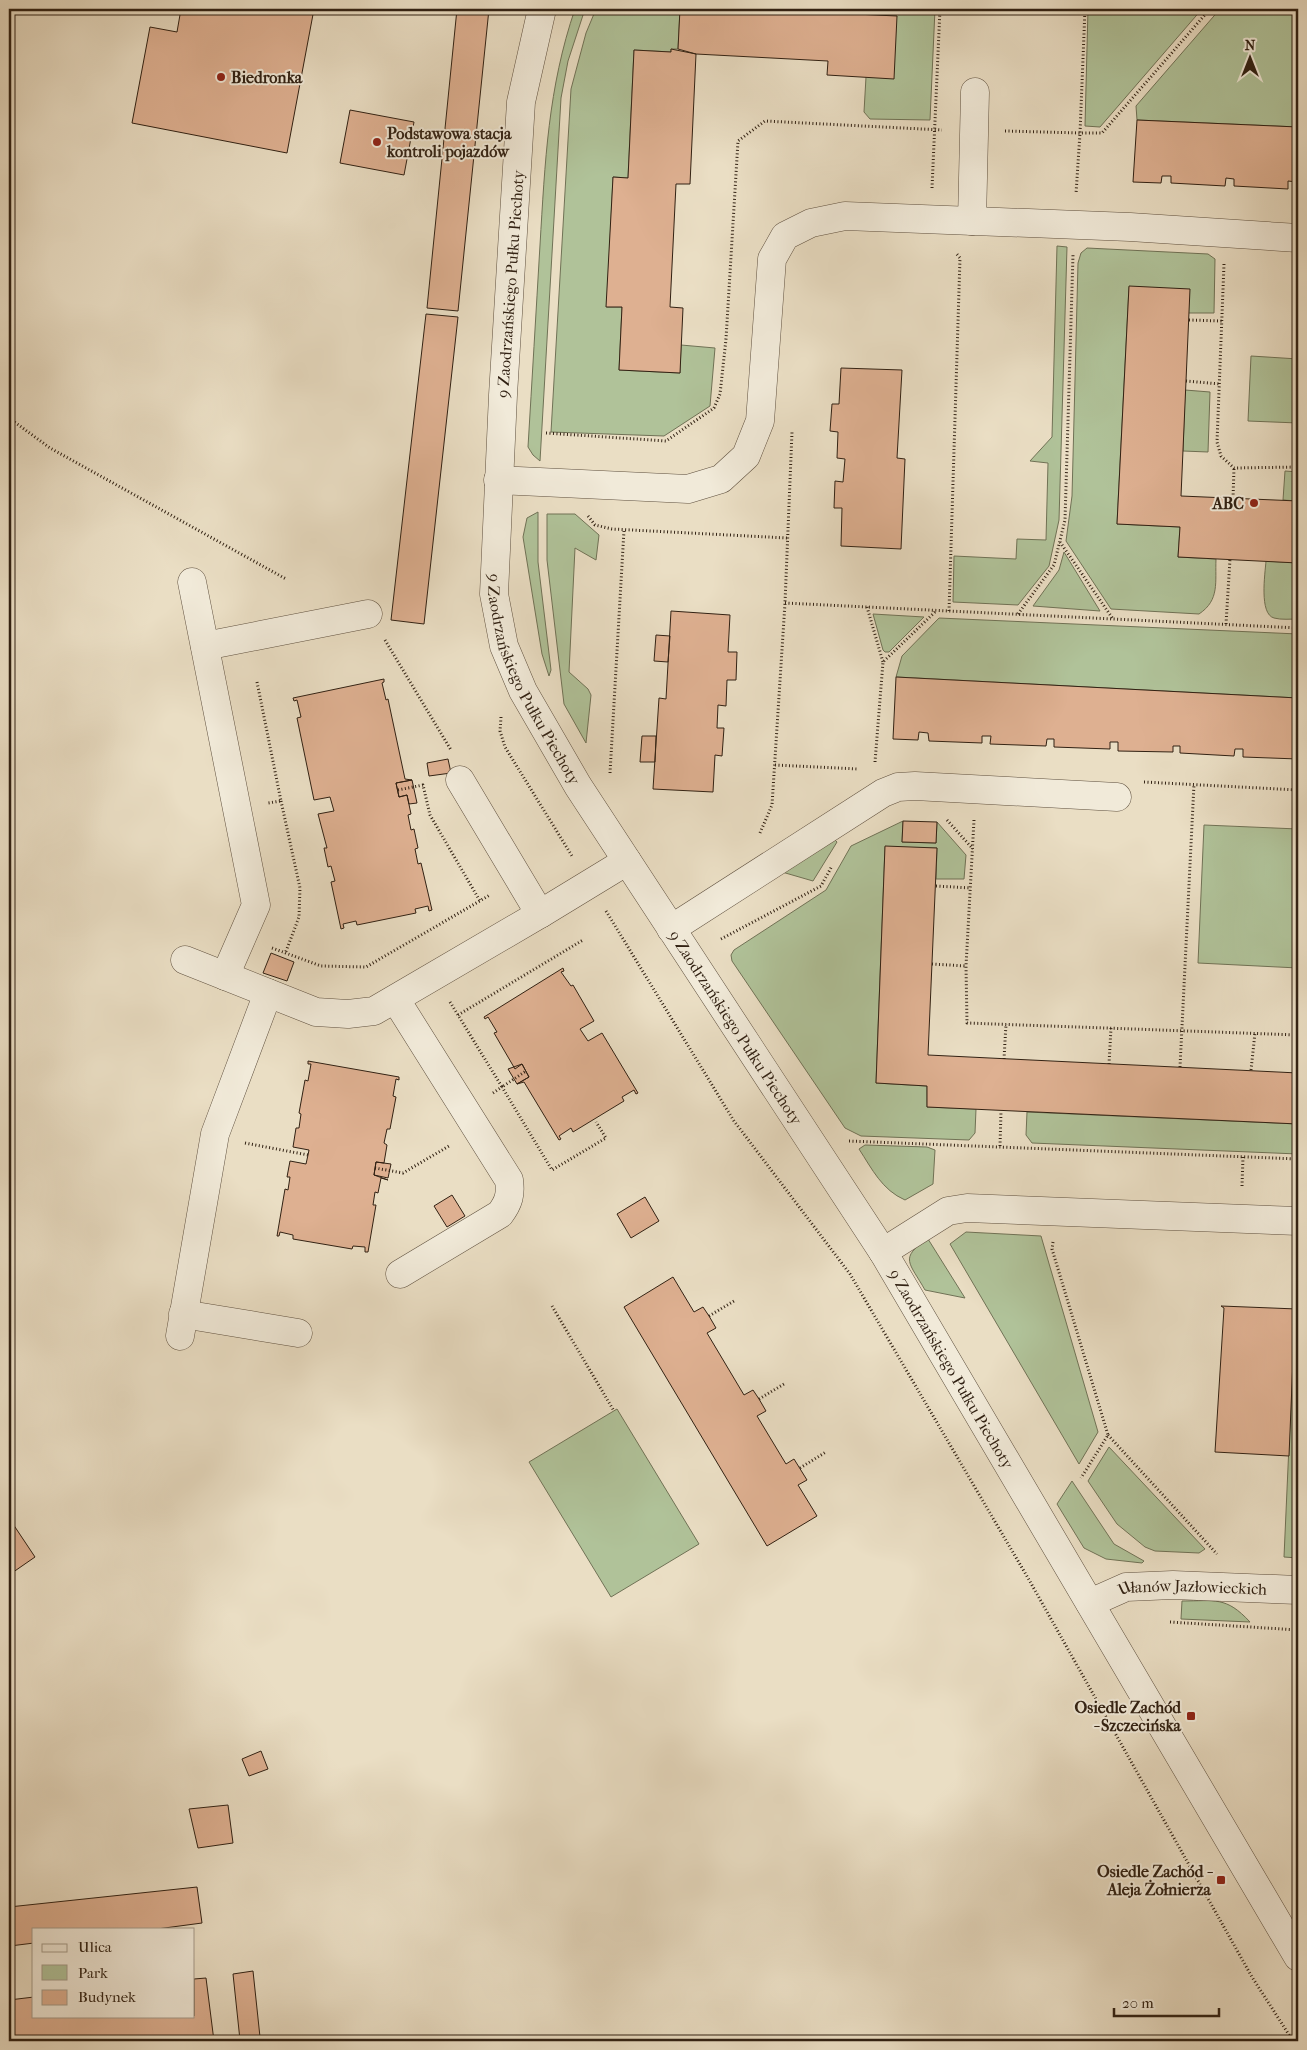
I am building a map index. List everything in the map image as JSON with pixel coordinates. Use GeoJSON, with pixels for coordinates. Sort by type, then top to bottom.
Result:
{"type":"FeatureCollection","features":[{"type":"Feature","properties":{"kind":"street","name":"9 Zaodrzańskiego Pułku Piechoty"},"geometry":{"type":"LineString","coordinates":[[542,9],[521,102],[498,480],[494,594],[504,646],[523,692],[554,746],[671,929],[883,1252],[1298,1957]]}},
{"type":"Feature","properties":{"kind":"street"},"geometry":{"type":"LineString","coordinates":[[972,221],[975,92]]}},
{"type":"Feature","properties":{"kind":"street"},"geometry":{"type":"LineString","coordinates":[[498,480],[688,489],[721,479],[746,456],[760,421],[772,259],[785,236],[811,223],[844,216],[1226,232],[1298,238]]}},
{"type":"Feature","properties":{"kind":"street"},"geometry":{"type":"LineString","coordinates":[[192,582],[256,905],[225,976]]}},
{"type":"Feature","properties":{"kind":"street"},"geometry":{"type":"LineString","coordinates":[[205,646],[368,614]]}},
{"type":"Feature","properties":{"kind":"street"},"geometry":{"type":"LineString","coordinates":[[457,767],[540,914]]}},
{"type":"Feature","properties":{"kind":"street"},"geometry":{"type":"LineString","coordinates":[[671,929],[883,793],[898,787],[915,786],[1118,797]]}},
{"type":"Feature","properties":{"kind":"street"},"geometry":{"type":"LineString","coordinates":[[185,960],[316,1012],[348,1014],[374,1011],[396,1000],[627,861]]}},
{"type":"Feature","properties":{"kind":"street"},"geometry":{"type":"LineString","coordinates":[[268,993],[215,1134],[181,1325],[298,1333]]}},
{"type":"Feature","properties":{"kind":"street"},"geometry":{"type":"LineString","coordinates":[[396,1000],[509,1180],[510,1197],[500,1214],[400,1274]]}},
{"type":"Feature","properties":{"kind":"street"},"geometry":{"type":"LineString","coordinates":[[883,1252],[948,1211],[967,1208],[1298,1221]]}},
{"type":"Feature","properties":{"kind":"street","name":"Ułanów Jazłowieckich"},"geometry":{"type":"LineString","coordinates":[[1090,1603],[1126,1587],[1173,1585],[1298,1590]]}},
{"type":"Feature","properties":{"kind":"path"},"geometry":{"type":"LineString","coordinates":[[940,9],[930,219],[933,236],[949,242],[960,258],[949,611]]}},
{"type":"Feature","properties":{"kind":"path"},"geometry":{"type":"LineString","coordinates":[[1085,9],[1080,133],[1102,133],[1210,9]]}},
{"type":"Feature","properties":{"kind":"path"},"geometry":{"type":"LineString","coordinates":[[1018,614],[1054,565],[1065,520],[1074,226]]}},
{"type":"Feature","properties":{"kind":"path"},"geometry":{"type":"LineString","coordinates":[[1226,232],[1217,442],[1221,456],[1234,468],[1298,467]]}},
{"type":"Feature","properties":{"kind":"path"},"geometry":{"type":"LineString","coordinates":[[1188,320],[1222,321]]}},
{"type":"Feature","properties":{"kind":"path"},"geometry":{"type":"LineString","coordinates":[[1186,381],[1220,384]]}},
{"type":"Feature","properties":{"kind":"path"},"geometry":{"type":"LineString","coordinates":[[9,418],[50,448],[286,579]]}},
{"type":"Feature","properties":{"kind":"path"},"geometry":{"type":"LineString","coordinates":[[758,836],[772,805],[785,603],[792,430]]}},
{"type":"Feature","properties":{"kind":"path"},"geometry":{"type":"LineString","coordinates":[[1233,498],[1234,468]]}},
{"type":"Feature","properties":{"kind":"path"},"geometry":{"type":"LineString","coordinates":[[586,513],[595,525],[624,530],[788,538]]}},
{"type":"Feature","properties":{"kind":"path"},"geometry":{"type":"LineString","coordinates":[[609,776],[624,530]]}},
{"type":"Feature","properties":{"kind":"path"},"geometry":{"type":"LineString","coordinates":[[1060,541],[1113,619]]}},
{"type":"Feature","properties":{"kind":"path"},"geometry":{"type":"LineString","coordinates":[[1226,624],[1230,559]]}},
{"type":"Feature","properties":{"kind":"path"},"geometry":{"type":"LineString","coordinates":[[785,603],[1298,628]]}},
{"type":"Feature","properties":{"kind":"path"},"geometry":{"type":"LineString","coordinates":[[867,607],[883,662],[875,770]]}},
{"type":"Feature","properties":{"kind":"path"},"geometry":{"type":"LineString","coordinates":[[883,662],[937,610]]}},
{"type":"Feature","properties":{"kind":"path"},"geometry":{"type":"LineString","coordinates":[[368,614],[370,624],[376,623],[457,767]]}},
{"type":"Feature","properties":{"kind":"path"},"geometry":{"type":"LineString","coordinates":[[257,682],[300,888],[299,917],[285,954]]}},
{"type":"Feature","properties":{"kind":"path"},"geometry":{"type":"LineString","coordinates":[[398,790],[432,783]]}},
{"type":"Feature","properties":{"kind":"path"},"geometry":{"type":"LineString","coordinates":[[1180,1067],[1180,1030],[1194,784]]}},
{"type":"Feature","properties":{"kind":"path"},"geometry":{"type":"LineString","coordinates":[[422,785],[430,815],[480,901]]}},
{"type":"Feature","properties":{"kind":"path"},"geometry":{"type":"LineString","coordinates":[[975,789],[966,966],[967,1023],[1298,1035]]}},
{"type":"Feature","properties":{"kind":"path"},"geometry":{"type":"LineString","coordinates":[[1296,829],[1298,792]]}},
{"type":"Feature","properties":{"kind":"path"},"geometry":{"type":"LineString","coordinates":[[238,810],[281,801]]}},
{"type":"Feature","properties":{"kind":"path"},"geometry":{"type":"LineString","coordinates":[[943,814],[973,850]]}},
{"type":"Feature","properties":{"kind":"path"},"geometry":{"type":"LineString","coordinates":[[721,939],[822,886],[834,862]]}},
{"type":"Feature","properties":{"kind":"path"},"geometry":{"type":"LineString","coordinates":[[243,936],[285,954],[321,966],[366,967],[518,878]]}},
{"type":"Feature","properties":{"kind":"path"},"geometry":{"type":"LineString","coordinates":[[936,886],[970,888]]}},
{"type":"Feature","properties":{"kind":"path"},"geometry":{"type":"LineString","coordinates":[[458,1015],[584,940]]}},
{"type":"Feature","properties":{"kind":"path"},"geometry":{"type":"LineString","coordinates":[[932,964],[966,966]]}},
{"type":"Feature","properties":{"kind":"path"},"geometry":{"type":"LineString","coordinates":[[1004,1059],[1006,1024]]}},
{"type":"Feature","properties":{"kind":"path"},"geometry":{"type":"LineString","coordinates":[[1109,1064],[1111,1028]]}},
{"type":"Feature","properties":{"kind":"path"},"geometry":{"type":"LineString","coordinates":[[1251,1070],[1255,1034]]}},
{"type":"Feature","properties":{"kind":"path"},"geometry":{"type":"LineString","coordinates":[[375,1168],[403,1173],[471,1120],[502,1087],[552,1170],[606,1138],[596,1122]]}},
{"type":"Feature","properties":{"kind":"path"},"geometry":{"type":"LineString","coordinates":[[1000,1146],[1001,1111]]}},
{"type":"Feature","properties":{"kind":"path"},"geometry":{"type":"LineString","coordinates":[[215,1134],[254,1146],[308,1154]]}},
{"type":"Feature","properties":{"kind":"path"},"geometry":{"type":"LineString","coordinates":[[845,1141],[1298,1159]]}},
{"type":"Feature","properties":{"kind":"path"},"geometry":{"type":"LineString","coordinates":[[1052,1249],[1108,1435],[1222,1560]]}},
{"type":"Feature","properties":{"kind":"path"},"geometry":{"type":"LineString","coordinates":[[709,1316],[734,1301]]}},
{"type":"Feature","properties":{"kind":"path"},"geometry":{"type":"LineString","coordinates":[[552,1306],[614,1411]]}},
{"type":"Feature","properties":{"kind":"path"},"geometry":{"type":"LineString","coordinates":[[759,1400],[784,1384]]}},
{"type":"Feature","properties":{"kind":"path"},"geometry":{"type":"LineString","coordinates":[[1081,1478],[1108,1435]]}},
{"type":"Feature","properties":{"kind":"path"},"geometry":{"type":"LineString","coordinates":[[800,1468],[826,1452]]}},
{"type":"Feature","properties":{"kind":"path"},"geometry":{"type":"LineString","coordinates":[[1170,1622],[1298,1630]]}},
{"type":"Feature","properties":{"kind":"green space"},"geometry":{"type":"Polygon","coordinates":[[[575,9],[585,9],[568,61],[561,98],[540,461],[528,447],[546,155],[553,97],[566,38],[575,9]]]}},
{"type":"Feature","properties":{"kind":"green space"},"geometry":{"type":"Polygon","coordinates":[[[596,9],[680,9],[678,49],[671,49],[671,52],[634,50],[628,178],[613,177],[607,307],[622,307],[619,370],[680,373],[681,345],[715,348],[710,406],[664,436],[551,432],[571,89],[586,33],[596,9]]]}},
{"type":"Feature","properties":{"kind":"green space"},"geometry":{"type":"Polygon","coordinates":[[[834,9],[935,9],[930,120],[870,119],[864,112],[866,77],[897,16],[834,13],[834,9]]]}},
{"type":"Feature","properties":{"kind":"green space"},"geometry":{"type":"Polygon","coordinates":[[[1088,9],[1202,9],[1100,127],[1085,126],[1088,9]]]}},
{"type":"Feature","properties":{"kind":"green space"},"geometry":{"type":"Polygon","coordinates":[[[1220,9],[1298,9],[1298,127],[1137,120],[1136,106],[1220,9]]]}},
{"type":"Feature","properties":{"kind":"green space"},"geometry":{"type":"Polygon","coordinates":[[[1057,246],[1067,247],[1059,520],[1049,566],[1018,605],[953,602],[954,556],[1016,559],[1017,539],[1046,540],[1048,463],[1030,461],[1052,437],[1057,246]]]}},
{"type":"Feature","properties":{"kind":"green space"},"geometry":{"type":"Polygon","coordinates":[[[1087,248],[1208,254],[1215,259],[1214,313],[1189,313],[1129,287],[1117,524],[1180,527],[1178,557],[1216,559],[1216,583],[1213,597],[1206,609],[1199,614],[1111,609],[1066,541],[1072,496],[1078,263],[1081,253],[1087,248]]]}},
{"type":"Feature","properties":{"kind":"green space"},"geometry":{"type":"Polygon","coordinates":[[[1251,356],[1298,359],[1298,423],[1248,421],[1251,356]]]}},
{"type":"Feature","properties":{"kind":"green space"},"geometry":{"type":"Polygon","coordinates":[[[1185,390],[1210,392],[1208,452],[1183,451],[1185,390]]]}},
{"type":"Feature","properties":{"kind":"green space"},"geometry":{"type":"Polygon","coordinates":[[[1285,471],[1298,472],[1298,501],[1283,500],[1285,471]]]}},
{"type":"Feature","properties":{"kind":"green space"},"geometry":{"type":"Polygon","coordinates":[[[538,512],[538,562],[551,670],[549,676],[542,654],[523,537],[527,518],[538,512]]]}},
{"type":"Feature","properties":{"kind":"green space"},"geometry":{"type":"Polygon","coordinates":[[[547,514],[575,514],[599,535],[596,560],[575,548],[569,672],[588,689],[591,695],[586,743],[564,704],[547,560],[547,514]]]}},
{"type":"Feature","properties":{"kind":"green space"},"geometry":{"type":"Polygon","coordinates":[[[1064,552],[1100,611],[1033,606],[1059,570],[1064,552]]]}},
{"type":"Feature","properties":{"kind":"green space"},"geometry":{"type":"Polygon","coordinates":[[[1266,561],[1298,563],[1298,619],[1277,619],[1269,615],[1266,609],[1264,593],[1266,561]]]}},
{"type":"Feature","properties":{"kind":"green space"},"geometry":{"type":"Polygon","coordinates":[[[873,614],[924,617],[889,652],[885,652],[873,614]]]}},
{"type":"Feature","properties":{"kind":"green space"},"geometry":{"type":"Polygon","coordinates":[[[939,618],[1298,634],[1298,698],[896,677],[902,656],[939,618]]]}},
{"type":"Feature","properties":{"kind":"green space"},"geometry":{"type":"Polygon","coordinates":[[[903,821],[902,842],[936,843],[937,822],[966,855],[964,879],[936,879],[937,848],[885,847],[876,1083],[927,1086],[927,1107],[976,1109],[975,1133],[969,1140],[861,1136],[845,1128],[732,961],[731,955],[734,950],[826,890],[851,846],[903,821]]]}},
{"type":"Feature","properties":{"kind":"green space"},"geometry":{"type":"Polygon","coordinates":[[[1204,825],[1298,829],[1298,968],[1198,963],[1204,825]]]}},
{"type":"Feature","properties":{"kind":"green space"},"geometry":{"type":"Polygon","coordinates":[[[834,839],[837,842],[813,881],[782,872],[834,839]]]}},
{"type":"Feature","properties":{"kind":"green space"},"geometry":{"type":"Polygon","coordinates":[[[1027,1112],[1298,1124],[1298,1154],[1032,1143],[1026,1135],[1027,1112]]]}},
{"type":"Feature","properties":{"kind":"green space"},"geometry":{"type":"Polygon","coordinates":[[[865,1145],[927,1147],[935,1150],[933,1184],[905,1200],[897,1196],[884,1185],[868,1164],[859,1149],[865,1145]]]}},
{"type":"Feature","properties":{"kind":"green space"},"geometry":{"type":"Polygon","coordinates":[[[966,1232],[1041,1236],[1098,1432],[1079,1464],[950,1244],[966,1232]]]}},
{"type":"Feature","properties":{"kind":"green space"},"geometry":{"type":"Polygon","coordinates":[[[928,1239],[965,1298],[925,1290],[911,1267],[910,1256],[913,1251],[928,1239]]]}},
{"type":"Feature","properties":{"kind":"green space"},"geometry":{"type":"Polygon","coordinates":[[[1298,1298],[1298,1558],[1284,1557],[1295,1311],[1298,1298]]]}},
{"type":"Feature","properties":{"kind":"green space"},"geometry":{"type":"Polygon","coordinates":[[[617,1409],[699,1544],[611,1597],[529,1462],[617,1409]]]}},
{"type":"Feature","properties":{"kind":"green space"},"geometry":{"type":"Polygon","coordinates":[[[1109,1447],[1205,1549],[1199,1553],[1155,1551],[1145,1547],[1117,1524],[1088,1481],[1109,1447]]]}},
{"type":"Feature","properties":{"kind":"green space"},"geometry":{"type":"Polygon","coordinates":[[[1072,1481],[1114,1544],[1144,1561],[1142,1563],[1106,1559],[1084,1548],[1057,1504],[1072,1481]]]}},
{"type":"Feature","properties":{"kind":"green space"},"geometry":{"type":"Polygon","coordinates":[[[1182,1601],[1212,1601],[1227,1604],[1250,1622],[1181,1619],[1182,1601]]]}},
{"type":"Feature","properties":{"kind":"building","name":"Biedronka"},"geometry":{"type":"Polygon","coordinates":[[[181,9],[314,9],[287,153],[132,123],[150,27],[177,32],[181,9]]]}},
{"type":"Feature","properties":{"kind":"building"},"geometry":{"type":"Polygon","coordinates":[[[457,9],[489,9],[458,311],[427,308],[457,9]]]}},
{"type":"Feature","properties":{"kind":"building"},"geometry":{"type":"Polygon","coordinates":[[[680,9],[834,9],[834,13],[897,16],[894,79],[827,75],[828,61],[696,54],[678,49],[680,9]]]}},
{"type":"Feature","properties":{"kind":"building"},"geometry":{"type":"Polygon","coordinates":[[[671,49],[696,54],[690,184],[676,184],[670,307],[683,308],[680,373],[619,370],[622,307],[606,307],[613,177],[628,178],[634,50],[671,52],[671,49]]]}},
{"type":"Feature","properties":{"kind":"building","name":"Podstawowa stacja kontroli pojazdów"},"geometry":{"type":"Polygon","coordinates":[[[350,110],[414,122],[404,175],[340,163],[350,110]]]}},
{"type":"Feature","properties":{"kind":"building"},"geometry":{"type":"Polygon","coordinates":[[[1137,120],[1298,127],[1298,189],[1296,189],[1297,182],[1288,181],[1288,189],[1234,186],[1234,179],[1226,178],[1225,186],[1171,183],[1171,176],[1162,176],[1161,183],[1133,182],[1137,120]]]}},
{"type":"Feature","properties":{"kind":"building"},"geometry":{"type":"Polygon","coordinates":[[[1129,286],[1190,289],[1181,496],[1298,501],[1298,563],[1178,557],[1180,527],[1117,524],[1129,286]]]}},
{"type":"Feature","properties":{"kind":"building"},"geometry":{"type":"Polygon","coordinates":[[[426,314],[458,317],[424,624],[391,620],[426,314]]]}},
{"type":"Feature","properties":{"kind":"building"},"geometry":{"type":"Polygon","coordinates":[[[841,368],[902,370],[897,458],[905,459],[901,549],[841,546],[842,508],[834,508],[835,481],[843,482],[845,459],[837,458],[838,432],[830,431],[832,404],[839,404],[841,368]]]}},
{"type":"Feature","properties":{"kind":"building"},"geometry":{"type":"Polygon","coordinates":[[[671,611],[730,615],[728,652],[737,652],[736,680],[727,680],[726,706],[718,705],[717,728],[724,728],[722,756],[715,755],[713,792],[653,789],[659,698],[666,699],[671,611]]]}},
{"type":"Feature","properties":{"kind":"building"},"geometry":{"type":"Polygon","coordinates":[[[656,635],[670,636],[668,662],[654,661],[656,635]]]}},
{"type":"Feature","properties":{"kind":"building"},"geometry":{"type":"Polygon","coordinates":[[[896,677],[1298,698],[1298,759],[1243,757],[1243,749],[1235,749],[1234,756],[1180,753],[1180,746],[1173,746],[1173,752],[1118,751],[1118,742],[1110,742],[1110,749],[1054,747],[1054,739],[1047,739],[1046,746],[990,744],[991,736],[982,736],[982,743],[929,741],[928,733],[919,732],[918,740],[893,739],[896,677]]]}},
{"type":"Feature","properties":{"kind":"building"},"geometry":{"type":"Polygon","coordinates":[[[384,679],[382,683],[386,700],[388,699],[405,779],[412,780],[396,783],[399,797],[407,795],[411,814],[408,815],[411,830],[414,829],[418,848],[415,849],[418,864],[421,863],[432,910],[429,911],[428,906],[415,909],[416,913],[357,925],[356,921],[343,924],[344,928],[341,929],[331,882],[335,881],[331,866],[328,867],[324,848],[327,848],[318,814],[334,811],[330,797],[314,800],[297,718],[301,717],[297,700],[294,701],[293,698],[384,679]]]}},
{"type":"Feature","properties":{"kind":"building"},"geometry":{"type":"Polygon","coordinates":[[[642,736],[656,736],[655,762],[640,762],[642,736]]]}},
{"type":"Feature","properties":{"kind":"building"},"geometry":{"type":"Polygon","coordinates":[[[448,759],[451,773],[429,776],[427,763],[448,759]]]}},
{"type":"Feature","properties":{"kind":"building"},"geometry":{"type":"Polygon","coordinates":[[[412,780],[417,803],[409,804],[407,795],[399,797],[396,783],[412,780]]]}},
{"type":"Feature","properties":{"kind":"building"},"geometry":{"type":"Polygon","coordinates":[[[903,821],[937,822],[936,843],[902,842],[903,821]]]}},
{"type":"Feature","properties":{"kind":"building"},"geometry":{"type":"Polygon","coordinates":[[[885,846],[937,848],[928,1055],[1298,1073],[1298,1124],[927,1107],[927,1086],[876,1083],[885,846]]]}},
{"type":"Feature","properties":{"kind":"building"},"geometry":{"type":"Polygon","coordinates":[[[271,953],[294,962],[287,981],[263,973],[271,953]]]}},
{"type":"Feature","properties":{"kind":"building"},"geometry":{"type":"Polygon","coordinates":[[[563,968],[564,971],[561,972],[571,986],[573,985],[594,1021],[580,1029],[588,1041],[602,1033],[638,1093],[636,1094],[634,1090],[622,1097],[624,1101],[573,1132],[571,1128],[559,1136],[561,1139],[559,1140],[524,1082],[517,1084],[529,1077],[522,1064],[515,1069],[494,1033],[497,1032],[488,1017],[485,1019],[484,1017],[563,968]]]}},
{"type":"Feature","properties":{"kind":"building"},"geometry":{"type":"Polygon","coordinates":[[[308,1061],[399,1077],[399,1080],[396,1079],[393,1096],[396,1097],[390,1129],[387,1129],[384,1143],[387,1145],[384,1163],[376,1162],[374,1175],[388,1180],[381,1178],[378,1193],[375,1192],[373,1205],[376,1205],[368,1252],[365,1252],[365,1247],[353,1246],[352,1249],[293,1239],[293,1235],[280,1232],[279,1236],[277,1236],[285,1189],[288,1190],[290,1177],[287,1177],[290,1161],[306,1164],[309,1150],[293,1147],[296,1128],[299,1128],[301,1114],[299,1113],[305,1080],[308,1081],[311,1064],[308,1064],[308,1061]]]}},
{"type":"Feature","properties":{"kind":"building"},"geometry":{"type":"Polygon","coordinates":[[[522,1064],[529,1077],[517,1084],[508,1069],[522,1064]]]}},
{"type":"Feature","properties":{"kind":"building"},"geometry":{"type":"Polygon","coordinates":[[[376,1162],[391,1164],[388,1178],[374,1175],[376,1162]]]}},
{"type":"Feature","properties":{"kind":"building"},"geometry":{"type":"Polygon","coordinates":[[[452,1195],[465,1216],[447,1227],[434,1206],[452,1195]]]}},
{"type":"Feature","properties":{"kind":"building"},"geometry":{"type":"Polygon","coordinates":[[[645,1197],[659,1221],[631,1238],[617,1214],[645,1197]]]}},
{"type":"Feature","properties":{"kind":"building"},"geometry":{"type":"Polygon","coordinates":[[[673,1277],[694,1312],[703,1307],[709,1316],[716,1328],[707,1333],[744,1395],[753,1390],[759,1399],[766,1411],[757,1416],[786,1464],[794,1459],[807,1480],[798,1485],[817,1516],[767,1546],[624,1307],[673,1277]]]}},
{"type":"Feature","properties":{"kind":"building"},"geometry":{"type":"Polygon","coordinates":[[[1221,1306],[1297,1309],[1295,1311],[1289,1456],[1215,1452],[1224,1308],[1221,1306]]]}},
{"type":"Feature","properties":{"kind":"building"},"geometry":{"type":"Polygon","coordinates":[[[9,1518],[35,1557],[9,1575],[9,1518]]]}},
{"type":"Feature","properties":{"kind":"building"},"geometry":{"type":"Polygon","coordinates":[[[261,1751],[268,1769],[249,1776],[242,1759],[261,1751]]]}},
{"type":"Feature","properties":{"kind":"building"},"geometry":{"type":"Polygon","coordinates":[[[228,1805],[233,1843],[198,1848],[189,1809],[228,1805]]]}},
{"type":"Feature","properties":{"kind":"building"},"geometry":{"type":"Polygon","coordinates":[[[197,1887],[202,1923],[164,1928],[32,1928],[32,1943],[10,1946],[9,1907],[197,1887]]]}},
{"type":"Feature","properties":{"kind":"building"},"geometry":{"type":"Polygon","coordinates":[[[253,1971],[260,2037],[240,2040],[233,1974],[253,1971]]]}},
{"type":"Feature","properties":{"kind":"building"},"geometry":{"type":"Polygon","coordinates":[[[206,1978],[214,2041],[9,2041],[9,2000],[32,1997],[32,2018],[195,2018],[195,1979],[206,1978]]]}},
{"type":"Feature","properties":{"kind":"place","name":"Biedronka"},"geometry":{"type":"Point","coordinates":[221,77]}},
{"type":"Feature","properties":{"kind":"place","name":"Podstawowa stacja kontroli pojazdów"},"geometry":{"type":"Point","coordinates":[377,142]}},
{"type":"Feature","properties":{"kind":"place","name":"ABC"},"geometry":{"type":"Point","coordinates":[1254,503]}},
{"type":"Feature","properties":{"kind":"place","name":"Osiedle Zachód - Szczecińska"},"geometry":{"type":"Point","coordinates":[1191,1716]}},
{"type":"Feature","properties":{"kind":"place","name":"Osiedle Zachód - Aleja Żołnierza"},"geometry":{"type":"Point","coordinates":[1221,1880]}}]}
